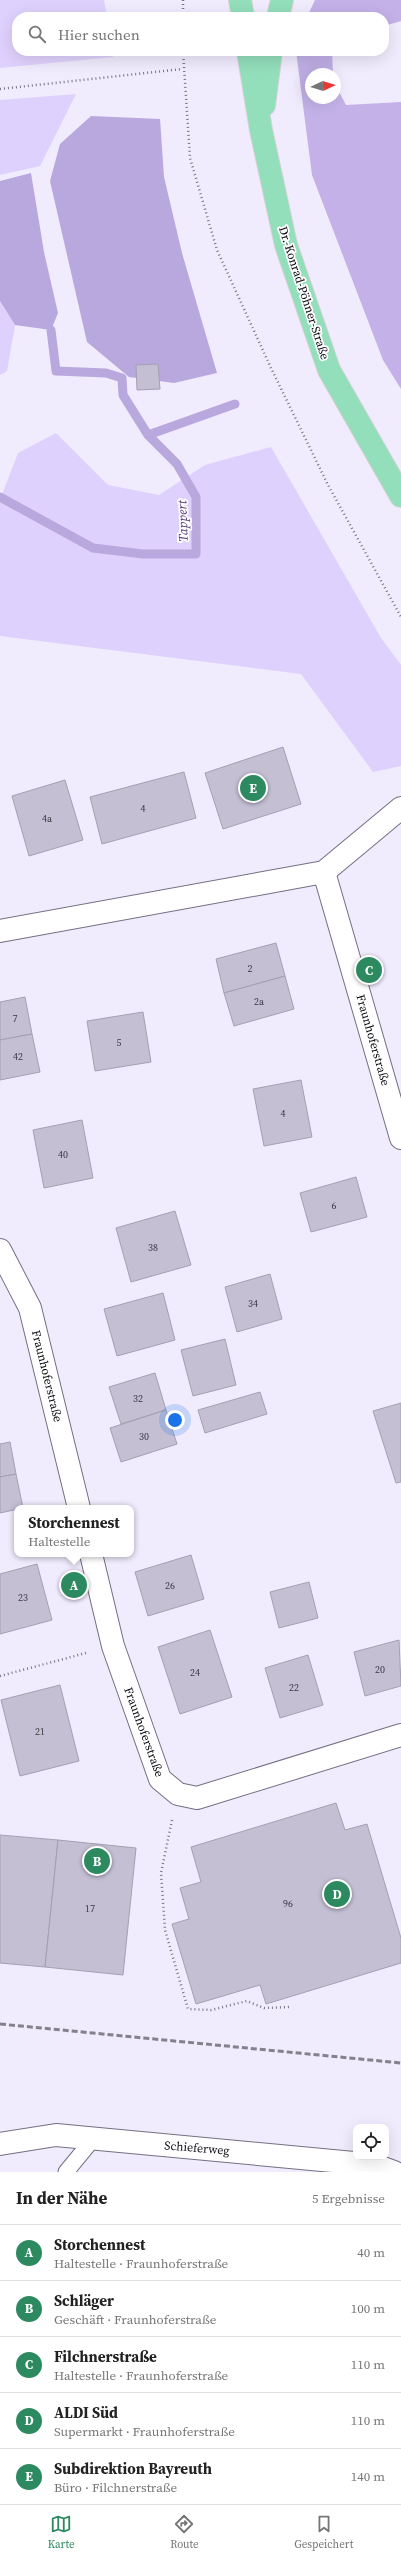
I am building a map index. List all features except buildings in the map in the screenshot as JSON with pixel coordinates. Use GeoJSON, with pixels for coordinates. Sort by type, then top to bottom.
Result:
{"type":"FeatureCollection","features":[{"type":"Feature","properties":{"kind":"main road"},"geometry":{"type":"LineString","coordinates":[[240,0],[242,12]]}},
{"type":"Feature","properties":{"kind":"main road"},"geometry":{"type":"LineString","coordinates":[[279,12],[282,0]]}},
{"type":"Feature","properties":{"kind":"main road","name":"Dr.-Konrad-Pöhner-Straße"},"geometry":{"type":"LineString","coordinates":[[249,56],[261,130],[286,245],[329,370],[401,496]]}},
{"type":"Feature","properties":{"kind":"main road"},"geometry":{"type":"LineString","coordinates":[[261,130],[270,56]]}},
{"type":"Feature","properties":{"kind":"street"},"geometry":{"type":"LineString","coordinates":[[0,931],[324,872],[401,808]]}},
{"type":"Feature","properties":{"kind":"street","name":"Fraunhoferstraße"},"geometry":{"type":"LineString","coordinates":[[324,872],[401,1138]]}},
{"type":"Feature","properties":{"kind":"street","name":"Fraunhoferstraße"},"geometry":{"type":"LineString","coordinates":[[0,1250],[30,1308],[78,1505]]}},
{"type":"Feature","properties":{"kind":"street","name":"Fraunhoferstraße"},"geometry":{"type":"LineString","coordinates":[[92,1557],[113,1646],[160,1779],[178,1794],[197,1798],[401,1735]]}},
{"type":"Feature","properties":{"kind":"street","name":"Schieferweg"},"geometry":{"type":"LineString","coordinates":[[0,2144],[56,2134],[375,2165],[394,2172]]}},
{"type":"Feature","properties":{"kind":"lane"},"geometry":{"type":"LineString","coordinates":[[66,2172],[94,2138]]}},
{"type":"Feature","properties":{"kind":"path"},"geometry":{"type":"LineString","coordinates":[[183,0],[183,12]]}},
{"type":"Feature","properties":{"kind":"path"},"geometry":{"type":"LineString","coordinates":[[182,56],[190,158],[217,250],[271,368],[328,485],[401,618]]}},
{"type":"Feature","properties":{"kind":"path"},"geometry":{"type":"LineString","coordinates":[[0,89],[182,69]]}},
{"type":"Feature","properties":{"kind":"path"},"geometry":{"type":"LineString","coordinates":[[0,1676],[113,1646]]}},
{"type":"Feature","properties":{"kind":"path"},"geometry":{"type":"LineString","coordinates":[[178,1794],[161,1873],[165,1930],[188,2009],[211,2010],[247,2001],[264,2008],[290,2007]]}},
{"type":"Feature","properties":{"kind":"shaded area"},"geometry":{"type":"Polygon","coordinates":[[[0,0],[104,0],[106,12],[12,12],[12,56],[113,57],[0,68],[0,0]]]}},
{"type":"Feature","properties":{"kind":"shaded area"},"geometry":{"type":"Polygon","coordinates":[[[315,0],[401,0],[401,21],[389,25],[389,12],[309,12],[315,0]]]}},
{"type":"Feature","properties":{"kind":"shaded area"},"geometry":{"type":"Polygon","coordinates":[[[297,56],[332,56],[333,68],[305,68],[305,104],[341,104],[341,95],[346,105],[401,102],[401,389],[383,360],[312,175],[297,56]]]}},
{"type":"Feature","properties":{"kind":"shaded area"},"geometry":{"type":"Polygon","coordinates":[[[76,94],[40,166],[0,175],[0,100],[76,94]]]}},
{"type":"Feature","properties":{"kind":"shaded area"},"geometry":{"type":"Polygon","coordinates":[[[91,116],[160,119],[164,177],[182,253],[217,373],[174,383],[129,377],[87,342],[50,181],[60,144],[91,116]]]}},
{"type":"Feature","properties":{"kind":"shaded area"},"geometry":{"type":"Polygon","coordinates":[[[31,173],[44,252],[58,313],[51,330],[15,325],[0,301],[0,181],[31,173]]]}},
{"type":"Feature","properties":{"kind":"shaded area"},"geometry":{"type":"Polygon","coordinates":[[[0,301],[15,325],[7,371],[0,375],[0,301]]]}},
{"type":"Feature","properties":{"kind":"shaded area"},"geometry":{"type":"Polygon","coordinates":[[[56,433],[108,485],[159,495],[205,465],[271,447],[381,638],[401,665],[401,766],[373,772],[301,674],[0,636],[0,500],[18,453],[56,433]]]}},
{"type":"Feature","properties":{"kind":"waterway","name":"Tappert"},"geometry":{"type":"LineString","coordinates":[[0,497],[93,548],[143,554],[196,554],[196,497],[177,464],[148,435],[123,395],[122,378],[106,373],[56,371],[51,330]]}},
{"type":"Feature","properties":{"kind":"waterway","name":"Tappert"},"geometry":{"type":"LineString","coordinates":[[148,435],[235,404]]}},
{"type":"Feature","properties":{"kind":"railway"},"geometry":{"type":"LineString","coordinates":[[0,2024],[401,2063]]}},
{"type":"Feature","properties":{"kind":"place","name":"Subdirektion Bayreuth"},"geometry":{"type":"Point","coordinates":[253,788]}},
{"type":"Feature","properties":{"kind":"place","name":"Filchnerstraße"},"geometry":{"type":"Point","coordinates":[369,970]}},
{"type":"Feature","properties":{"kind":"place","name":"Storchennest"},"geometry":{"type":"Point","coordinates":[74,1585]}},
{"type":"Feature","properties":{"kind":"place","name":"Schläger"},"geometry":{"type":"Point","coordinates":[97,1861]}},
{"type":"Feature","properties":{"kind":"place","name":"ALDI Süd"},"geometry":{"type":"Point","coordinates":[337,1894]}}]}
